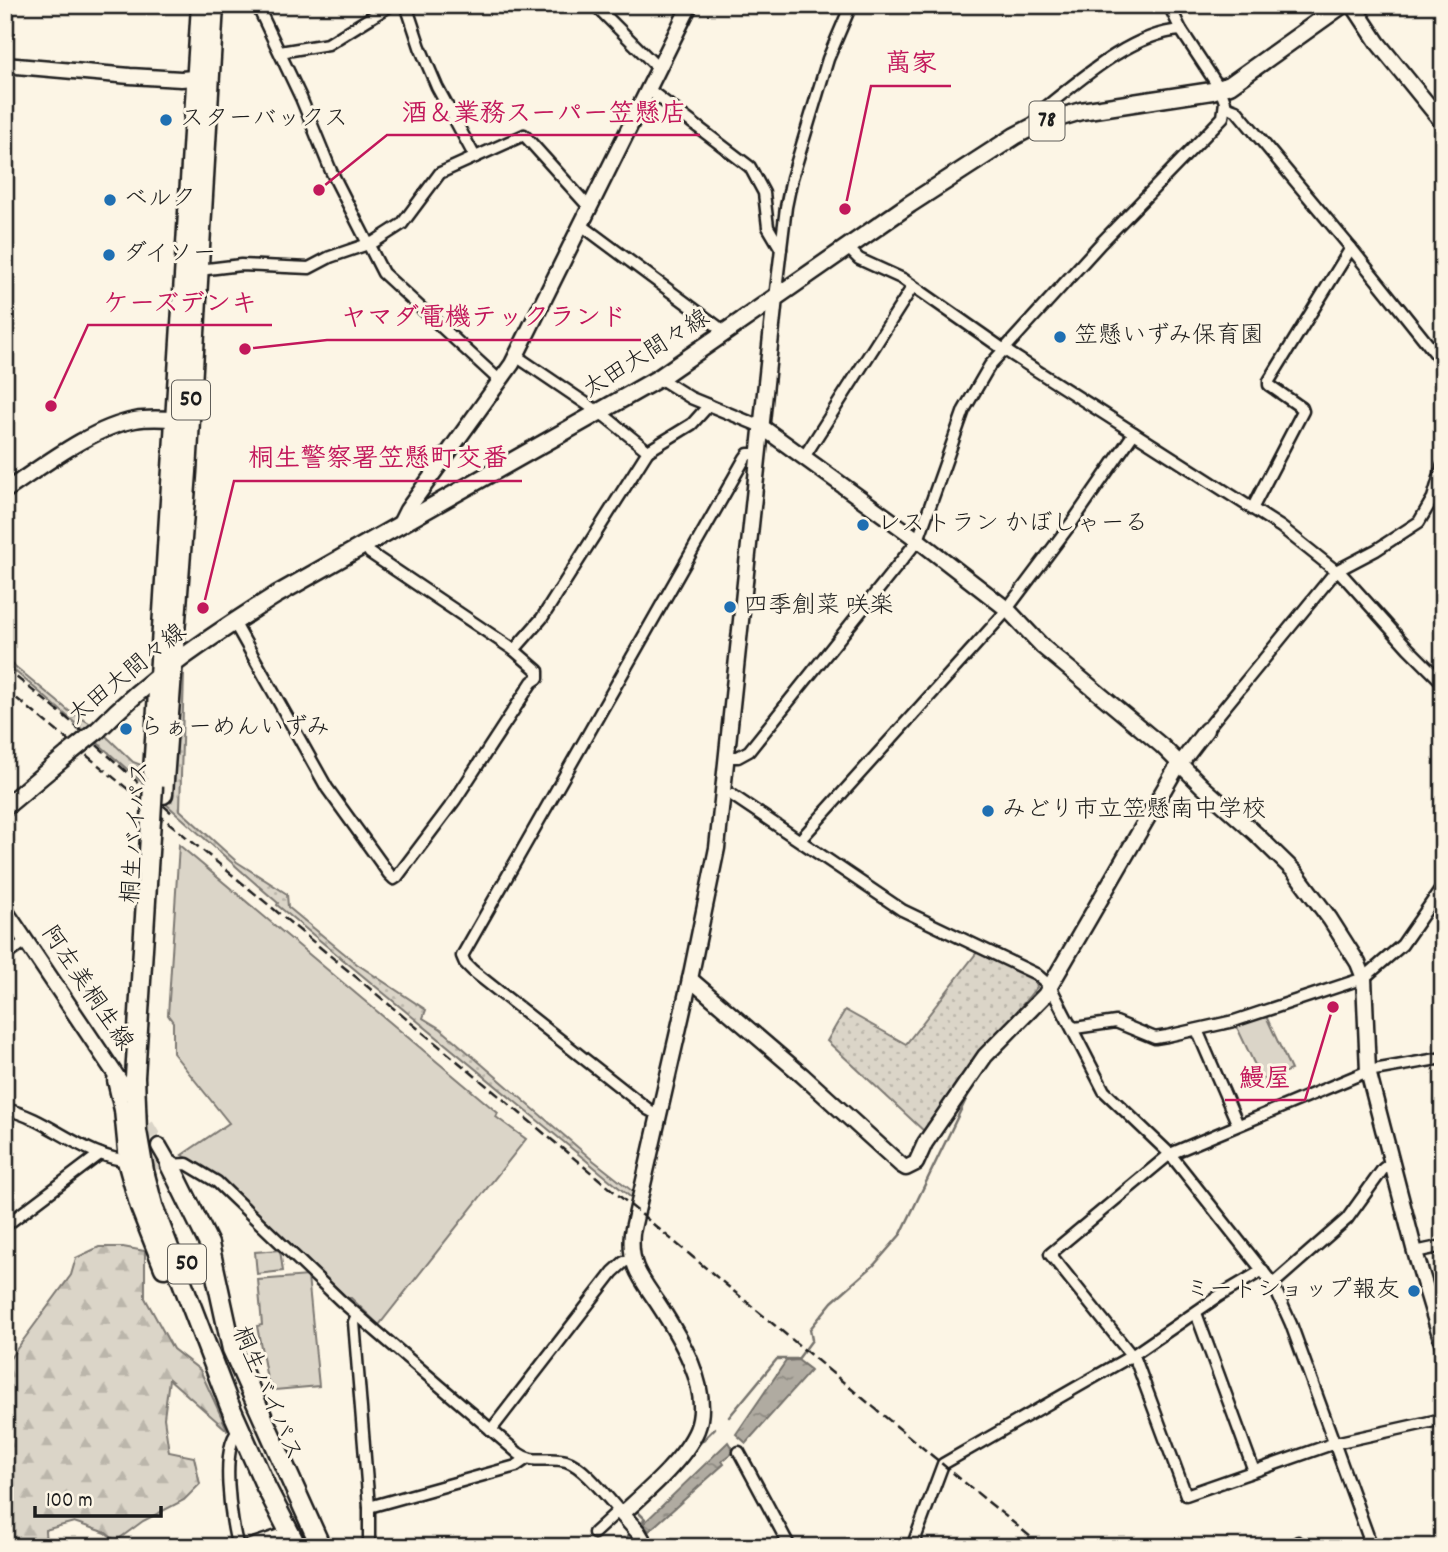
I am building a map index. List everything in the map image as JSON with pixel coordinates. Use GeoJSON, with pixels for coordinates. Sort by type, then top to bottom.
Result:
{"type":"FeatureCollection","features":[{"type":"Feature","properties":{"kind":"highway","name":"桐生バイパス"},"geometry":{"type":"LineString","coordinates":[[183,420],[199,270],[203,77],[201,5]]}},
{"type":"Feature","properties":{"kind":"highway","name":"桐生バイパス"},"geometry":{"type":"LineString","coordinates":[[215,5],[203,77],[156,824],[146,1097],[156,1175],[172,1225],[245,1414],[310,1547]]}},
{"type":"Feature","properties":{"kind":"highway","name":"桐生バイパス"},"geometry":{"type":"LineString","coordinates":[[156,824],[136,1064],[139,1144],[154,1209],[229,1404],[293,1539]]}},
{"type":"Feature","properties":{"kind":"highway"},"geometry":{"type":"LineString","coordinates":[[131,1161],[134,1192],[154,1245],[214,1379],[229,1404]]}},
{"type":"Feature","properties":{"kind":"highway","name":"50"},"geometry":{"type":"LineString","coordinates":[[166,1165],[209,1244],[232,1349],[321,1547]]}},
{"type":"Feature","properties":{"kind":"main road","name":"太田大間々線"},"geometry":{"type":"LineString","coordinates":[[5,807],[98,730],[121,707],[234,622],[276,595],[659,378],[847,247],[1004,143],[1038,124],[1081,111],[1220,89],[1240,79],[1342,5]]}},
{"type":"Feature","properties":{"kind":"street"},"geometry":{"type":"LineString","coordinates":[[257,5],[280,52],[326,162],[385,276],[500,381]]}},
{"type":"Feature","properties":{"kind":"street"},"geometry":{"type":"LineString","coordinates":[[280,52],[328,44],[391,5]]}},
{"type":"Feature","properties":{"kind":"street"},"geometry":{"type":"LineString","coordinates":[[406,5],[438,87],[475,157]]}},
{"type":"Feature","properties":{"kind":"street"},"geometry":{"type":"LineString","coordinates":[[595,5],[658,68]]}},
{"type":"Feature","properties":{"kind":"street"},"geometry":{"type":"LineString","coordinates":[[399,526],[407,510],[516,356],[579,224],[690,5]]}},
{"type":"Feature","properties":{"kind":"street"},"geometry":{"type":"LineString","coordinates":[[594,1533],[659,1479],[696,1433],[701,1411],[699,1390],[687,1355],[675,1329],[632,1260],[632,1233],[717,848],[775,298],[792,178],[828,59],[851,5]]}},
{"type":"Feature","properties":{"kind":"street"},"geometry":{"type":"LineString","coordinates":[[727,757],[738,757],[750,751],[918,540],[964,410],[983,374],[1003,349],[1223,117],[1225,106],[1220,89],[1181,30],[1169,5]]}},
{"type":"Feature","properties":{"kind":"street"},"geometry":{"type":"LineString","coordinates":[[1353,5],[1378,43],[1443,123]]}},
{"type":"Feature","properties":{"kind":"street"},"geometry":{"type":"LineString","coordinates":[[1038,124],[1037,117],[1041,111],[1101,65],[1145,38],[1181,30]]}},
{"type":"Feature","properties":{"kind":"street"},"geometry":{"type":"LineString","coordinates":[[5,63],[130,76],[181,79],[203,77]]}},
{"type":"Feature","properties":{"kind":"street"},"geometry":{"type":"LineString","coordinates":[[648,89],[750,167],[764,193],[768,227],[781,249]]}},
{"type":"Feature","properties":{"kind":"street"},"geometry":{"type":"LineString","coordinates":[[1225,106],[1236,110],[1352,248],[1443,363]]}},
{"type":"Feature","properties":{"kind":"street"},"geometry":{"type":"LineString","coordinates":[[199,270],[241,265],[309,268],[330,257],[368,244],[402,224],[440,173],[524,135],[588,206]]}},
{"type":"Feature","properties":{"kind":"street"},"geometry":{"type":"LineString","coordinates":[[579,224],[717,326],[724,334]]}},
{"type":"Feature","properties":{"kind":"street"},"geometry":{"type":"LineString","coordinates":[[847,247],[864,262],[903,279],[1003,349],[1281,527],[1337,571],[1408,648],[1443,680]]}},
{"type":"Feature","properties":{"kind":"street"},"geometry":{"type":"LineString","coordinates":[[1252,509],[1303,411],[1269,385],[1269,381],[1352,248]]}},
{"type":"Feature","properties":{"kind":"street"},"geometry":{"type":"LineString","coordinates":[[804,457],[913,286]]}},
{"type":"Feature","properties":{"kind":"street"},"geometry":{"type":"LineString","coordinates":[[516,356],[648,451]]}},
{"type":"Feature","properties":{"kind":"street"},"geometry":{"type":"LineString","coordinates":[[659,378],[680,392],[762,427],[918,540],[1008,610],[1043,647],[1162,746],[1295,872],[1347,944],[1364,978],[1368,1071],[1415,1252],[1443,1346]]}},
{"type":"Feature","properties":{"kind":"street"},"geometry":{"type":"LineString","coordinates":[[514,650],[542,618],[648,451],[692,424],[709,405]]}},
{"type":"Feature","properties":{"kind":"street"},"geometry":{"type":"LineString","coordinates":[[5,491],[104,430],[135,420],[183,420]]}},
{"type":"Feature","properties":{"kind":"street"},"geometry":{"type":"LineString","coordinates":[[800,840],[1008,610],[1134,433]]}},
{"type":"Feature","properties":{"kind":"street"},"geometry":{"type":"LineString","coordinates":[[658,1115],[473,971],[462,956],[745,458],[751,453],[759,454]]}},
{"type":"Feature","properties":{"kind":"street"},"geometry":{"type":"LineString","coordinates":[[690,979],[802,1074],[895,1161],[906,1168],[916,1163],[925,1143],[985,1056],[1045,995],[1179,764],[1337,571],[1419,522],[1433,498],[1443,465]]}},
{"type":"Feature","properties":{"kind":"street"},"geometry":{"type":"LineString","coordinates":[[234,622],[327,788],[394,879],[455,800],[532,682],[538,678],[536,667],[514,650],[370,553],[365,546]]}},
{"type":"Feature","properties":{"kind":"street"},"geometry":{"type":"LineString","coordinates":[[724,794],[732,795],[902,910],[1036,974],[1050,986],[1104,1091],[1170,1154],[1273,1284],[1291,1324],[1372,1547]]}},
{"type":"Feature","properties":{"kind":"street"},"geometry":{"type":"LineString","coordinates":[[1072,1026],[1076,1028],[1116,1022],[1155,1038],[1197,1030],[1257,1013],[1364,978],[1402,945],[1442,887]]}},
{"type":"Feature","properties":{"kind":"street","name":"阿左美桐生線"},"geometry":{"type":"LineString","coordinates":[[5,910],[128,1093]]}},
{"type":"Feature","properties":{"kind":"street"},"geometry":{"type":"LineString","coordinates":[[5,956],[26,941]]}},
{"type":"Feature","properties":{"kind":"street"},"geometry":{"type":"LineString","coordinates":[[1197,1030],[1238,1125]]}},
{"type":"Feature","properties":{"kind":"street"},"geometry":{"type":"LineString","coordinates":[[1443,1058],[1368,1071],[1170,1154],[1050,1254],[1133,1355],[1186,1495],[1335,1443],[1443,1419]]}},
{"type":"Feature","properties":{"kind":"street"},"geometry":{"type":"LineString","coordinates":[[5,1109],[100,1154],[131,1161],[111,1069]]}},
{"type":"Feature","properties":{"kind":"street"},"geometry":{"type":"LineString","coordinates":[[159,1146],[166,1165],[193,1166],[217,1182],[357,1315],[526,1459]]}},
{"type":"Feature","properties":{"kind":"street"},"geometry":{"type":"LineString","coordinates":[[5,1226],[100,1154]]}},
{"type":"Feature","properties":{"kind":"street"},"geometry":{"type":"LineString","coordinates":[[1273,1284],[1347,1219],[1383,1169],[1392,1162]]}},
{"type":"Feature","properties":{"kind":"street"},"geometry":{"type":"LineString","coordinates":[[1415,1252],[1443,1246]]}},
{"type":"Feature","properties":{"kind":"street"},"geometry":{"type":"LineString","coordinates":[[491,1430],[613,1272],[624,1262],[632,1260]]}},
{"type":"Feature","properties":{"kind":"street"},"geometry":{"type":"LineString","coordinates":[[912,1547],[943,1464],[1133,1355],[1219,1296],[1263,1270]]}},
{"type":"Feature","properties":{"kind":"street"},"geometry":{"type":"LineString","coordinates":[[1196,1313],[1254,1471]]}},
{"type":"Feature","properties":{"kind":"street"},"geometry":{"type":"LineString","coordinates":[[357,1315],[354,1322],[369,1507],[369,1547]]}},
{"type":"Feature","properties":{"kind":"street"},"geometry":{"type":"LineString","coordinates":[[238,1547],[229,1492],[229,1473],[232,1439],[240,1430]]}},
{"type":"Feature","properties":{"kind":"street"},"geometry":{"type":"LineString","coordinates":[[739,1452],[790,1547]]}},
{"type":"Feature","properties":{"kind":"street"},"geometry":{"type":"LineString","coordinates":[[369,1507],[516,1466],[526,1459],[559,1460],[574,1464],[638,1532],[647,1547]]}},
{"type":"Feature","properties":{"kind":"street"},"geometry":{"type":"LineString","coordinates":[[244,1547],[293,1539]]}},
{"type":"Feature","properties":{"kind":"green space"},"geometry":{"type":"Polygon","coordinates":[[[5,658],[69,711],[91,724],[101,736],[105,735],[133,762],[146,767],[145,781],[170,802],[180,685],[184,674],[180,810],[237,862],[287,894],[288,907],[357,964],[426,1010],[423,1018],[441,1029],[589,1157],[636,1194],[634,1200],[277,905],[278,903],[5,663],[5,658]]]}},
{"type":"Feature","properties":{"kind":"green space"},"geometry":{"type":"Polygon","coordinates":[[[179,845],[498,1113],[496,1117],[526,1139],[379,1325],[351,1298],[347,1298],[248,1202],[182,1155],[229,1123],[173,1053],[173,1022],[168,1015],[179,845]]]}},
{"type":"Feature","properties":{"kind":"green space"},"geometry":{"type":"Polygon","coordinates":[[[978,951],[1035,979],[1037,987],[957,1084],[926,1133],[827,1041],[845,1010],[906,1044],[978,951]]]}},
{"type":"Feature","properties":{"kind":"green space"},"geometry":{"type":"Polygon","coordinates":[[[1265,1014],[1291,1070],[1262,1080],[1234,1021],[1265,1014]]]}},
{"type":"Feature","properties":{"kind":"green space"},"geometry":{"type":"Polygon","coordinates":[[[99,1247],[145,1251],[145,1298],[173,1349],[200,1370],[228,1431],[169,1379],[164,1418],[169,1452],[194,1457],[200,1484],[184,1500],[143,1521],[116,1541],[106,1533],[74,1522],[45,1530],[46,1547],[5,1547],[5,1365],[71,1275],[76,1258],[99,1247]]]}},
{"type":"Feature","properties":{"kind":"green space"},"geometry":{"type":"Polygon","coordinates":[[[280,1250],[283,1271],[257,1274],[255,1252],[280,1250]]]}},
{"type":"Feature","properties":{"kind":"green space"},"geometry":{"type":"Polygon","coordinates":[[[308,1276],[319,1386],[275,1390],[267,1379],[257,1326],[262,1325],[258,1280],[308,1276]]]}},
{"type":"Feature","properties":{"kind":"water"},"geometry":{"type":"Polygon","coordinates":[[[798,1360],[811,1370],[746,1443],[736,1434],[786,1361],[798,1360]]]}},
{"type":"Feature","properties":{"kind":"water"},"geometry":{"type":"Polygon","coordinates":[[[728,1442],[734,1452],[722,1461],[724,1464],[649,1531],[643,1524],[728,1442]]]}},
{"type":"Feature","properties":{"kind":"waterway"},"geometry":{"type":"LineString","coordinates":[[988,1063],[1042,1008]]}},
{"type":"Feature","properties":{"kind":"waterway"},"geometry":{"type":"LineString","coordinates":[[729,1417],[777,1359],[798,1359],[812,1340],[810,1329],[832,1302],[874,1265],[901,1234],[971,1089]]}},
{"type":"Feature","properties":{"kind":"waterway"},"geometry":{"type":"LineString","coordinates":[[694,1449],[715,1428]]}},
{"type":"Feature","properties":{"kind":"waterway"},"geometry":{"type":"LineString","coordinates":[[635,1509],[645,1519],[641,1524]]}},
{"type":"Feature","properties":{"kind":"waterway"},"geometry":{"type":"LineString","coordinates":[[619,1547],[628,1536]]}},
{"type":"Feature","properties":{"kind":"tunnel"},"geometry":{"type":"LineString","coordinates":[[136,1107],[159,1146]]}},
{"type":"Feature","properties":{"kind":"tunnel"},"geometry":{"type":"LineString","coordinates":[[139,1162],[163,1165]]}},
{"type":"Feature","properties":{"kind":"railway"},"geometry":{"type":"LineString","coordinates":[[5,668],[68,719],[174,815]]}},
{"type":"Feature","properties":{"kind":"railway"},"geometry":{"type":"LineString","coordinates":[[5,689],[266,902],[1043,1547]]}},
{"type":"Feature","properties":{"kind":"place","name":"スターバックス"},"geometry":{"type":"Point","coordinates":[166,120]}},
{"type":"Feature","properties":{"kind":"place","name":"酒＆業務スーパー笠懸店"},"geometry":{"type":"Point","coordinates":[319,190]}},
{"type":"Feature","properties":{"kind":"place","name":"ベルク"},"geometry":{"type":"Point","coordinates":[110,200]}},
{"type":"Feature","properties":{"kind":"place","name":"萬家"},"geometry":{"type":"Point","coordinates":[845,209]}},
{"type":"Feature","properties":{"kind":"place","name":"ダイソー"},"geometry":{"type":"Point","coordinates":[109,255]}},
{"type":"Feature","properties":{"kind":"place","name":"笠懸いずみ保育園"},"geometry":{"type":"Point","coordinates":[1060,337]}},
{"type":"Feature","properties":{"kind":"place","name":"ヤマダ電機テックランド"},"geometry":{"type":"Point","coordinates":[245,349]}},
{"type":"Feature","properties":{"kind":"place","name":"ケーズデンキ"},"geometry":{"type":"Point","coordinates":[51,406]}},
{"type":"Feature","properties":{"kind":"place","name":"レストラン かぼしゃーる"},"geometry":{"type":"Point","coordinates":[863,525]}},
{"type":"Feature","properties":{"kind":"place","name":"四季創菜 咲楽"},"geometry":{"type":"Point","coordinates":[730,607]}},
{"type":"Feature","properties":{"kind":"place","name":"桐生警察署笠懸町交番"},"geometry":{"type":"Point","coordinates":[203,608]}},
{"type":"Feature","properties":{"kind":"place","name":"らぁーめんいずみ"},"geometry":{"type":"Point","coordinates":[126,729]}},
{"type":"Feature","properties":{"kind":"place","name":"みどり市立笠懸南中学校"},"geometry":{"type":"Point","coordinates":[988,811]}},
{"type":"Feature","properties":{"kind":"place","name":"鰻屋"},"geometry":{"type":"Point","coordinates":[1333,1007]}},
{"type":"Feature","properties":{"kind":"place","name":"ミートショップ報友"},"geometry":{"type":"Point","coordinates":[1414,1291]}}]}
